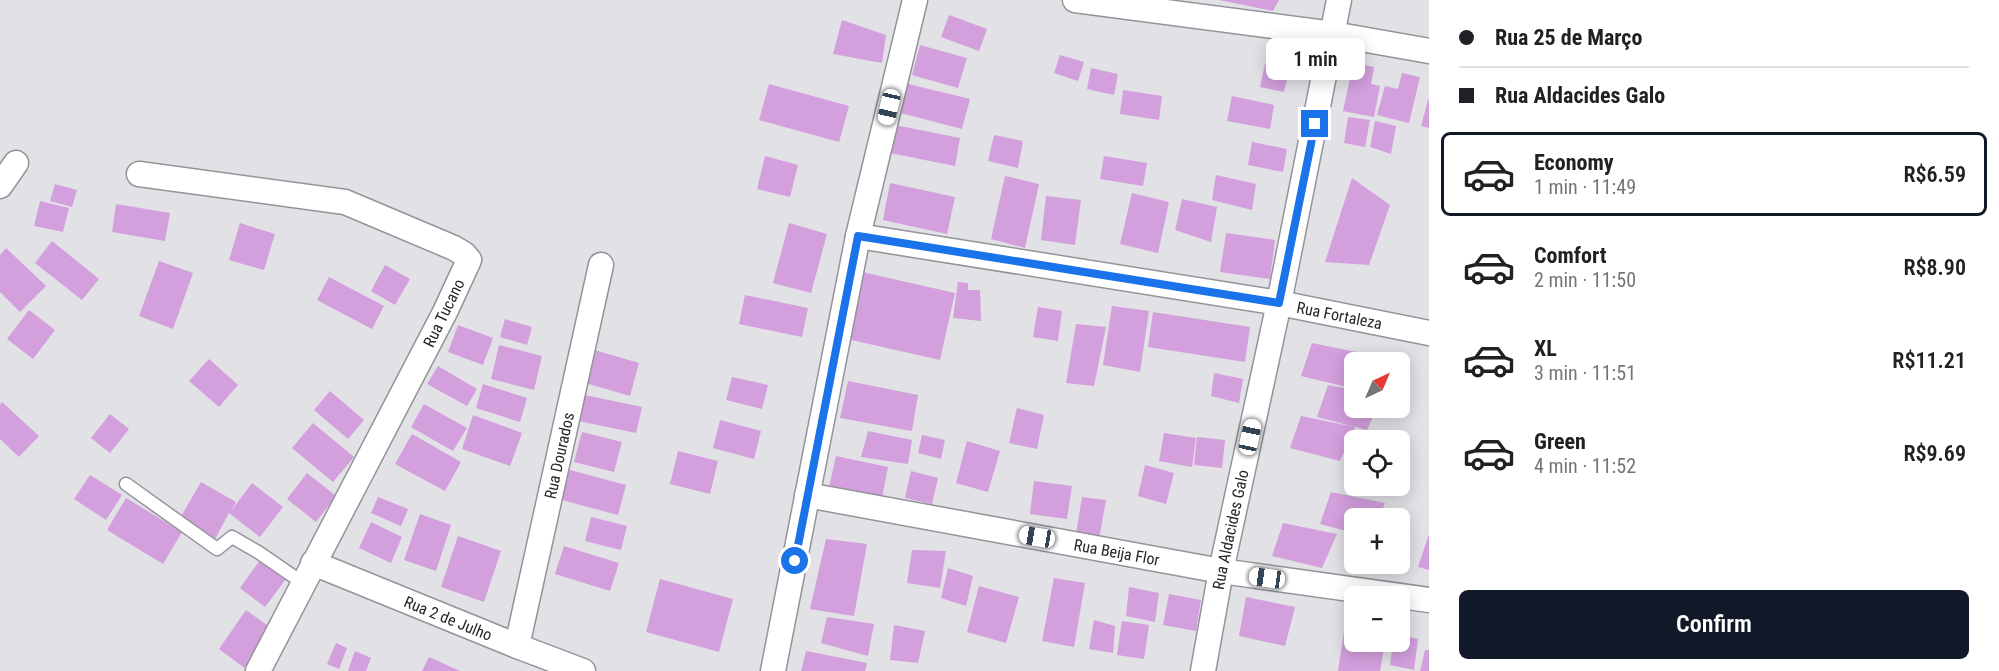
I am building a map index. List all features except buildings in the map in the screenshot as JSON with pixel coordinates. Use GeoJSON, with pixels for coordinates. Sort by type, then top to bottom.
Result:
{"type":"FeatureCollection","features":[{"type":"Feature","properties":{"kind":"street"},"geometry":{"type":"LineString","coordinates":[[773,671],[858,236],[915,0]]}},
{"type":"Feature","properties":{"kind":"street"},"geometry":{"type":"LineString","coordinates":[[1076,0],[1333,34],[1429,51]]}},
{"type":"Feature","properties":{"kind":"street","name":"Rua Aldacides Galo"},"geometry":{"type":"LineString","coordinates":[[1203,671],[1221,571],[1279,303],[1339,0]]}},
{"type":"Feature","properties":{"kind":"street"},"geometry":{"type":"LineString","coordinates":[[0,186],[16,163]]}},
{"type":"Feature","properties":{"kind":"street","name":"Rua Tucano"},"geometry":{"type":"LineString","coordinates":[[139,174],[345,202],[454,248],[469,260],[445,312],[258,671]]}},
{"type":"Feature","properties":{"kind":"street","name":"Rua Fortaleza"},"geometry":{"type":"LineString","coordinates":[[858,236],[1279,303],[1429,333]]}},
{"type":"Feature","properties":{"kind":"street","name":"Rua Dourados"},"geometry":{"type":"LineString","coordinates":[[517,646],[601,265]]}},
{"type":"Feature","properties":{"kind":"street","name":"Rua Beija Flor"},"geometry":{"type":"LineString","coordinates":[[807,495],[1221,571],[1429,600]]}},
{"type":"Feature","properties":{"kind":"street","name":"Rua 2 de Julho"},"geometry":{"type":"LineString","coordinates":[[308,573],[582,671]]}},
{"type":"Feature","properties":{"kind":"lane"},"geometry":{"type":"LineString","coordinates":[[126,484],[217,549],[232,537],[258,552],[308,573]]}},
{"type":"Feature","properties":{"kind":"route"},"geometry":{"type":"LineString","coordinates":[[795,561],[858,236],[1279,303],[1315,124]]}}]}
